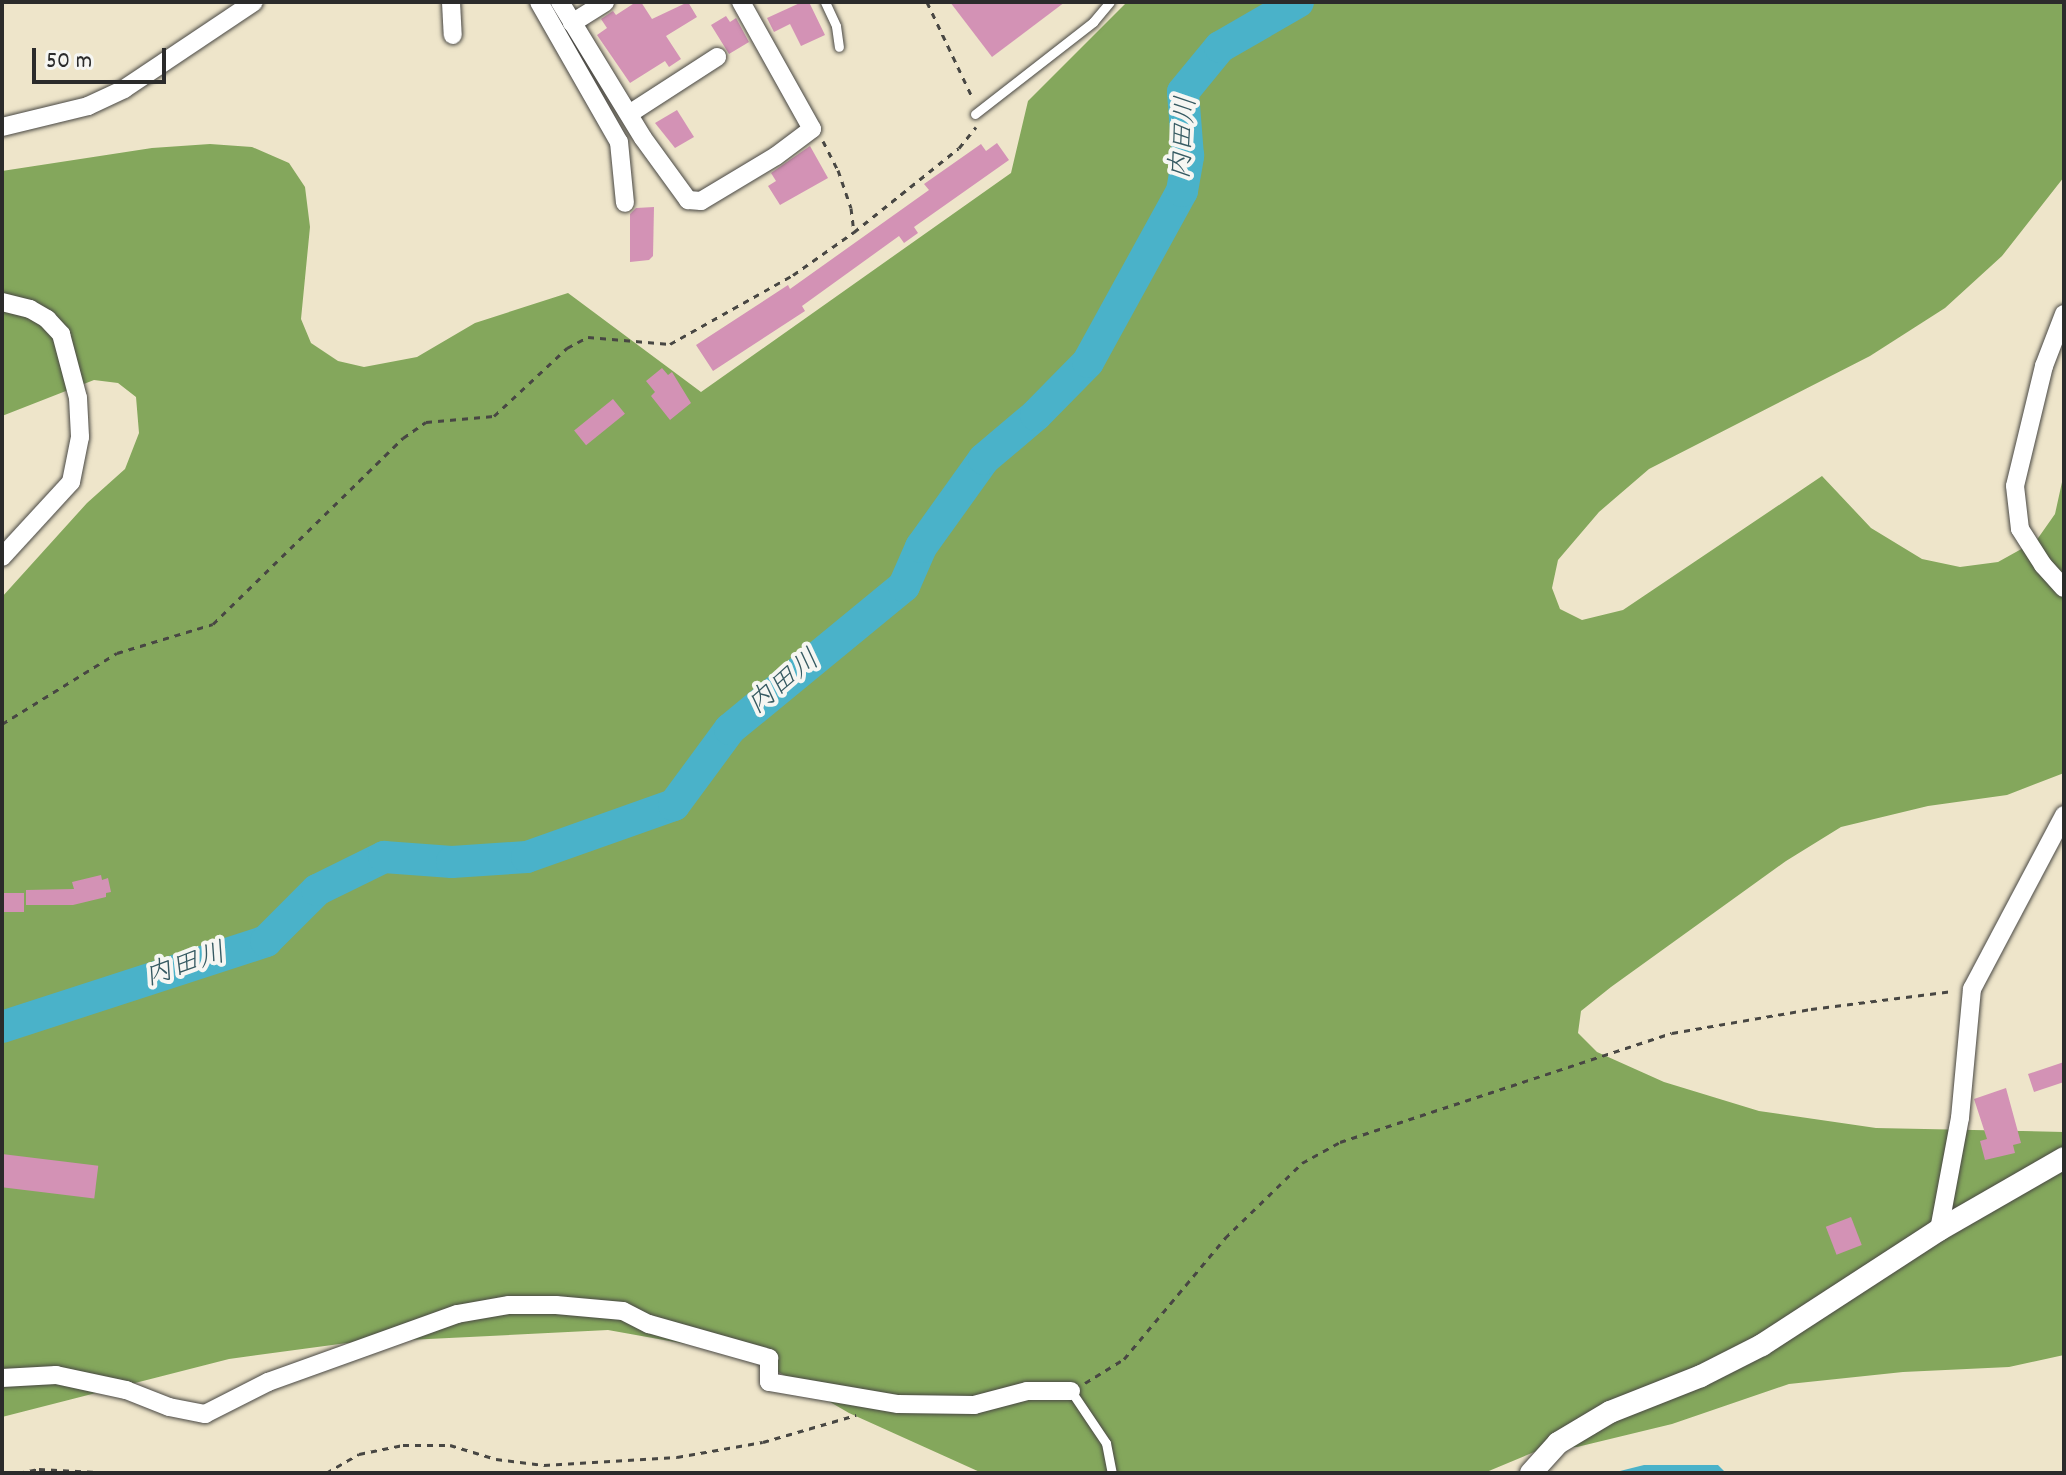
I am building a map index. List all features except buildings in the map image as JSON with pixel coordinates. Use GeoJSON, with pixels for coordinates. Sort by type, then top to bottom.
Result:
{"type":"FeatureCollection","features":[{"type":"Feature","properties":{"kind":"street"},"geometry":{"type":"LineString","coordinates":[[2,127],[88,106],[124,89],[254,2]]}},
{"type":"Feature","properties":{"kind":"street"},"geometry":{"type":"LineString","coordinates":[[451,2],[453,35]]}},
{"type":"Feature","properties":{"kind":"street"},"geometry":{"type":"LineString","coordinates":[[539,2],[619,142],[625,203]]}},
{"type":"Feature","properties":{"kind":"street"},"geometry":{"type":"LineString","coordinates":[[560,2],[629,114],[688,200],[701,201],[776,156],[812,129],[741,2]]}},
{"type":"Feature","properties":{"kind":"street"},"geometry":{"type":"LineString","coordinates":[[572,23],[605,2]]}},
{"type":"Feature","properties":{"kind":"street"},"geometry":{"type":"LineString","coordinates":[[629,114],[717,57]]}},
{"type":"Feature","properties":{"kind":"street"},"geometry":{"type":"LineString","coordinates":[[2,302],[30,309],[47,319],[61,334],[78,398],[80,437],[71,482],[2,557]]}},
{"type":"Feature","properties":{"kind":"street"},"geometry":{"type":"LineString","coordinates":[[2064,314],[2044,366],[2015,486],[2020,529],[2043,565],[2064,588]]}},
{"type":"Feature","properties":{"kind":"street"},"geometry":{"type":"LineString","coordinates":[[1939,1230],[1960,1118],[1972,989],[2064,815]]}},
{"type":"Feature","properties":{"kind":"street"},"geometry":{"type":"LineString","coordinates":[[1531,1473],[1558,1443],[1610,1412],[1701,1376],[1762,1345],[1939,1230],[2064,1158]]}},
{"type":"Feature","properties":{"kind":"street"},"geometry":{"type":"LineString","coordinates":[[2,1378],[56,1375],[126,1390],[169,1407],[205,1414],[268,1382],[457,1314],[509,1305],[556,1305],[623,1311],[649,1324],[769,1358],[769,1382],[898,1404],[974,1405],[1027,1391],[1071,1391]]}},
{"type":"Feature","properties":{"kind":"lane"},"geometry":{"type":"LineString","coordinates":[[825,2],[836,26],[839,47]]}},
{"type":"Feature","properties":{"kind":"lane"},"geometry":{"type":"LineString","coordinates":[[975,114],[1093,22],[1110,2]]}},
{"type":"Feature","properties":{"kind":"lane"},"geometry":{"type":"LineString","coordinates":[[1071,1391],[1106,1443],[1112,1473]]}},
{"type":"Feature","properties":{"kind":"path"},"geometry":{"type":"LineString","coordinates":[[2,724],[117,653],[213,624],[403,438],[426,422],[494,416],[567,348],[588,337],[670,344],[793,275],[854,232],[959,148],[976,129],[973,92],[927,2]]}},
{"type":"Feature","properties":{"kind":"path"},"geometry":{"type":"LineString","coordinates":[[812,129],[827,146],[838,170],[851,208],[854,232]]}},
{"type":"Feature","properties":{"kind":"path"},"geometry":{"type":"LineString","coordinates":[[1071,1391],[1124,1359],[1225,1238],[1302,1163],[1340,1142],[1672,1033],[1811,1009],[1972,989]]}},
{"type":"Feature","properties":{"kind":"path"},"geometry":{"type":"LineString","coordinates":[[326,1473],[359,1454],[403,1445],[450,1445],[496,1459],[544,1465],[677,1457],[763,1442],[898,1404]]}},
{"type":"Feature","properties":{"kind":"path"},"geometry":{"type":"LineString","coordinates":[[18,1473],[39,1469],[116,1473]]}},
{"type":"Feature","properties":{"kind":"green space"},"geometry":{"type":"Polygon","coordinates":[[[1127,2],[2064,2],[2064,177],[2002,256],[1945,308],[1870,356],[1649,469],[1599,512],[1558,560],[1552,588],[1560,609],[1582,620],[1623,610],[1822,476],[1871,528],[1922,559],[1960,567],[1998,562],[2036,541],[2055,514],[2064,473],[2064,773],[2007,795],[1928,806],[1841,827],[1786,861],[1611,987],[1581,1011],[1578,1033],[1597,1052],[1664,1082],[1759,1111],[1876,1128],[2064,1132],[2064,1355],[2009,1367],[1903,1372],[1789,1384],[1672,1424],[1577,1447],[1544,1448],[1484,1473],[982,1473],[849,1413],[768,1366],[703,1347],[608,1330],[347,1343],[229,1359],[2,1417],[2,597],[87,503],[125,469],[139,433],[136,397],[118,383],[94,380],[2,416],[2,171],[152,148],[210,144],[252,147],[289,163],[305,187],[310,227],[301,319],[311,343],[338,361],[364,367],[417,357],[475,323],[568,293],[701,392],[1011,173],[1028,101],[1127,2]]]}},
{"type":"Feature","properties":{"kind":"water"},"geometry":{"type":"Polygon","coordinates":[[[1644,1465],[1718,1465],[1726,1473],[1612,1473],[1644,1465]]]}},
{"type":"Feature","properties":{"kind":"waterway","name":"内田川"},"geometry":{"type":"LineString","coordinates":[[2,1027],[266,941],[317,890],[384,857],[452,862],[527,857],[674,805],[730,729],[904,586],[921,547],[984,459],[1036,415],[1088,362],[1182,191],[1188,156],[1183,92],[1220,47],[1298,2]]}}]}
